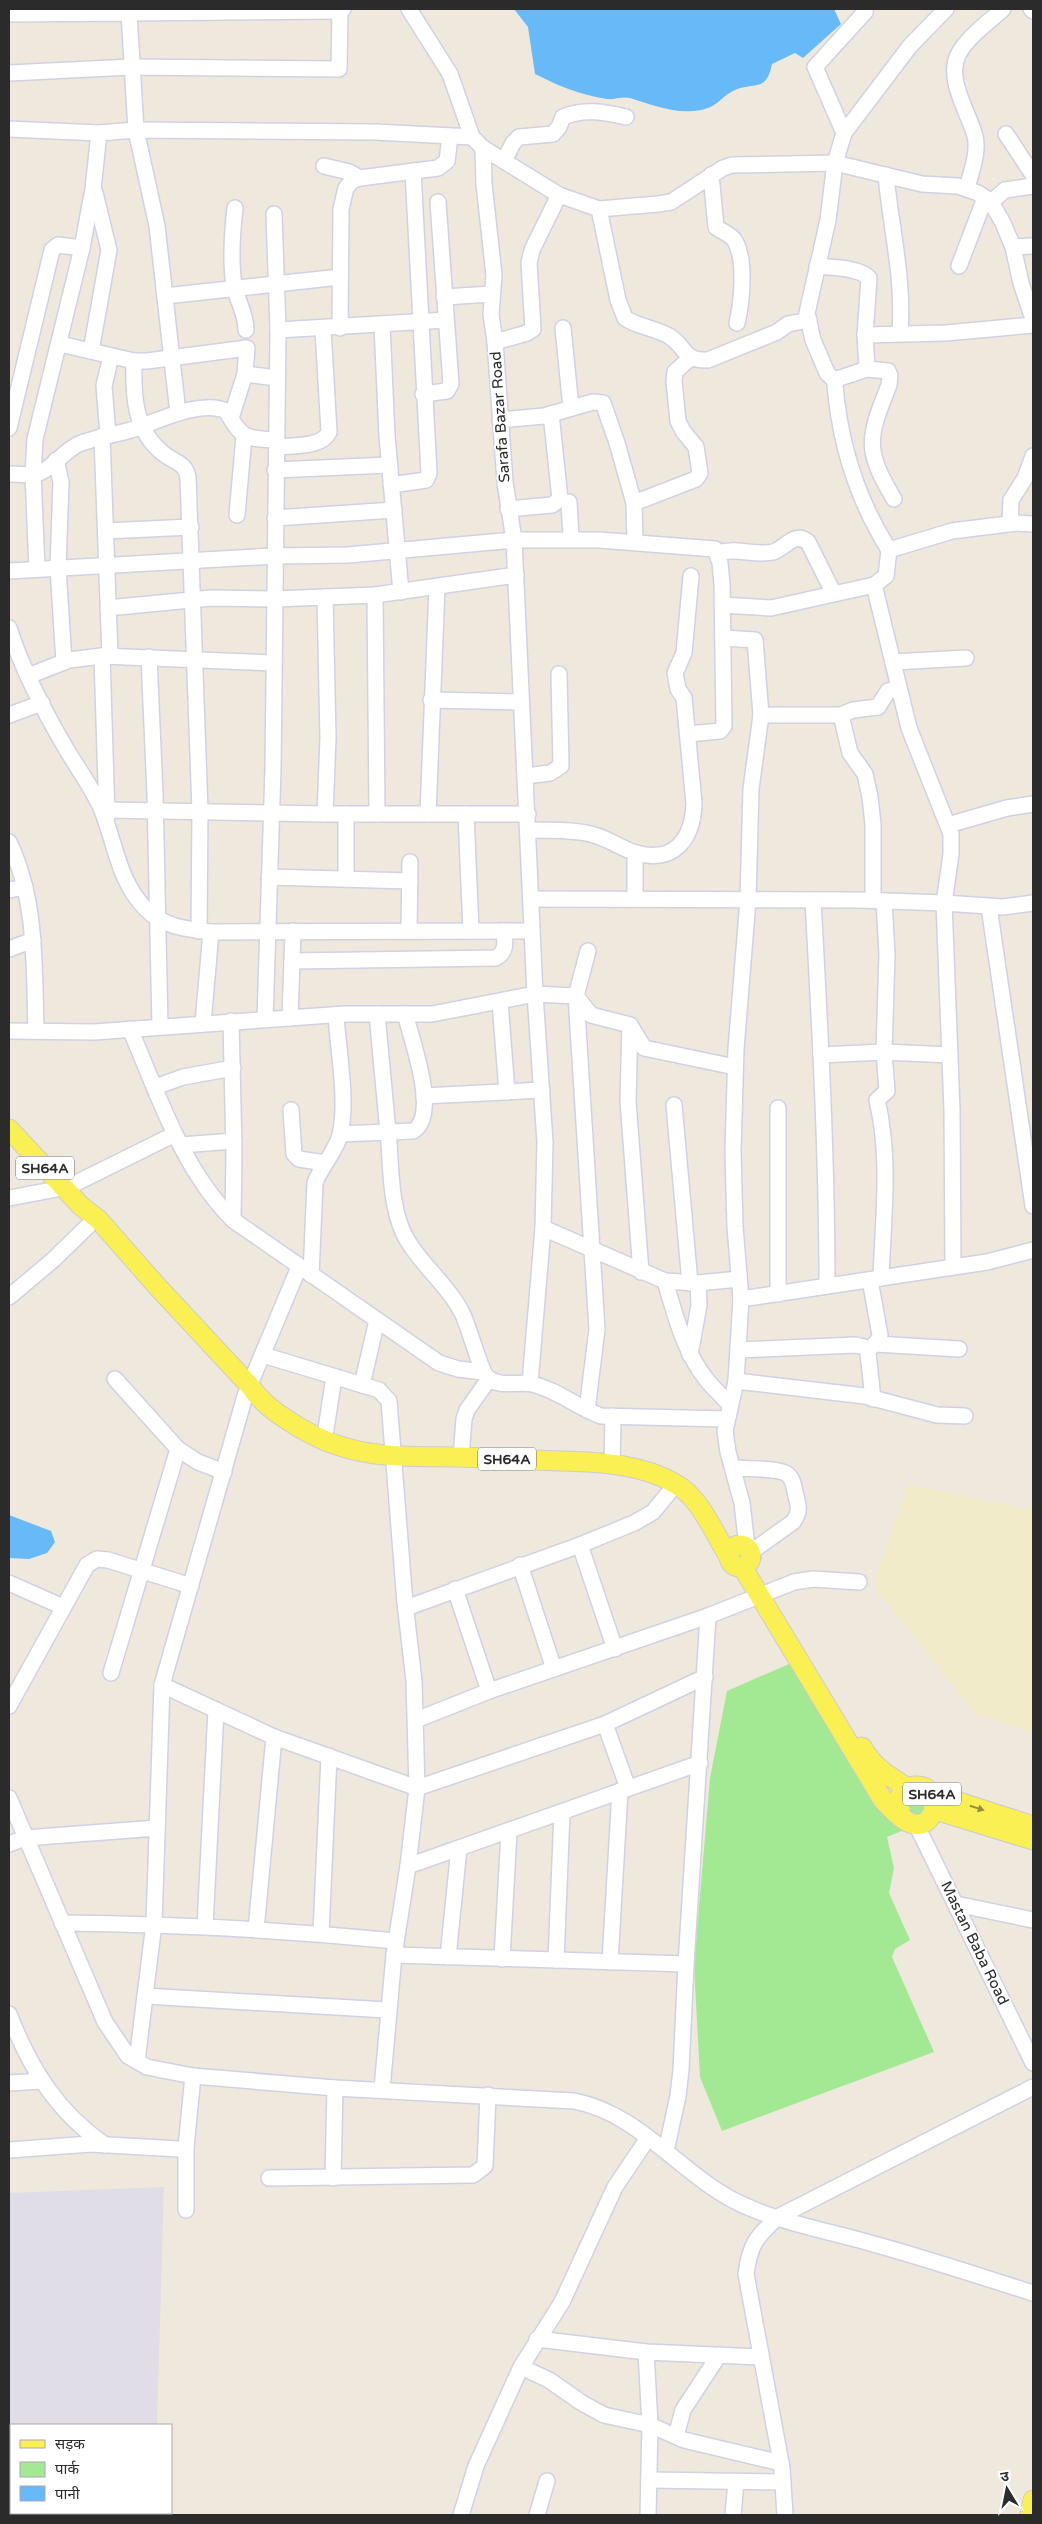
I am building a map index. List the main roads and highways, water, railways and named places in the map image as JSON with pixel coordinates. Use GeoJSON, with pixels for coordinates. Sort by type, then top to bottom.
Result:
{"type":"FeatureCollection","features":[{"type":"Feature","properties":{"kind":"main road","name":"SH64A"},"geometry":{"type":"LineString","coordinates":[[9,1130],[81,1206],[98,1219],[251,1394]]}},
{"type":"Feature","properties":{"kind":"main road","name":"SH64A"},"geometry":{"type":"LineString","coordinates":[[81,1206],[89,1225],[165,1313],[251,1394],[303,1431],[324,1442],[357,1452],[393,1456],[612,1464],[632,1468],[676,1484],[694,1499],[744,1557],[798,1656],[879,1794],[908,1820],[927,1820],[933,1802]]}},
{"type":"Feature","properties":{"kind":"main road","name":"SH64A"},"geometry":{"type":"LineString","coordinates":[[766,1595],[821,1672],[864,1751],[884,1773],[908,1788]]}},
{"type":"Feature","properties":{"kind":"main road","name":"SH64A"},"geometry":{"type":"LineString","coordinates":[[908,1820],[898,1800],[908,1788],[920,1786],[933,1802],[1033,1840]]}},
{"type":"Feature","properties":{"kind":"main road","name":"SH64A"},"geometry":{"type":"LineString","coordinates":[[933,1802],[1033,1826]]}},
{"type":"Feature","properties":{"kind":"main road"},"geometry":{"type":"LineString","coordinates":[[1030,2515],[1033,2500]]}},
{"type":"Feature","properties":{"kind":"water"},"geometry":{"type":"Polygon","coordinates":[[[514,9],[834,9],[841,24],[803,58],[795,53],[772,64],[766,79],[762,83],[733,91],[707,108],[683,111],[630,98],[607,99],[588,95],[561,86],[535,74],[528,27],[514,9]]]}},
{"type":"Feature","properties":{"kind":"water"},"geometry":{"type":"Polygon","coordinates":[[[9,1515],[51,1531],[55,1542],[47,1553],[29,1559],[9,1558],[9,1515]]]}}]}
